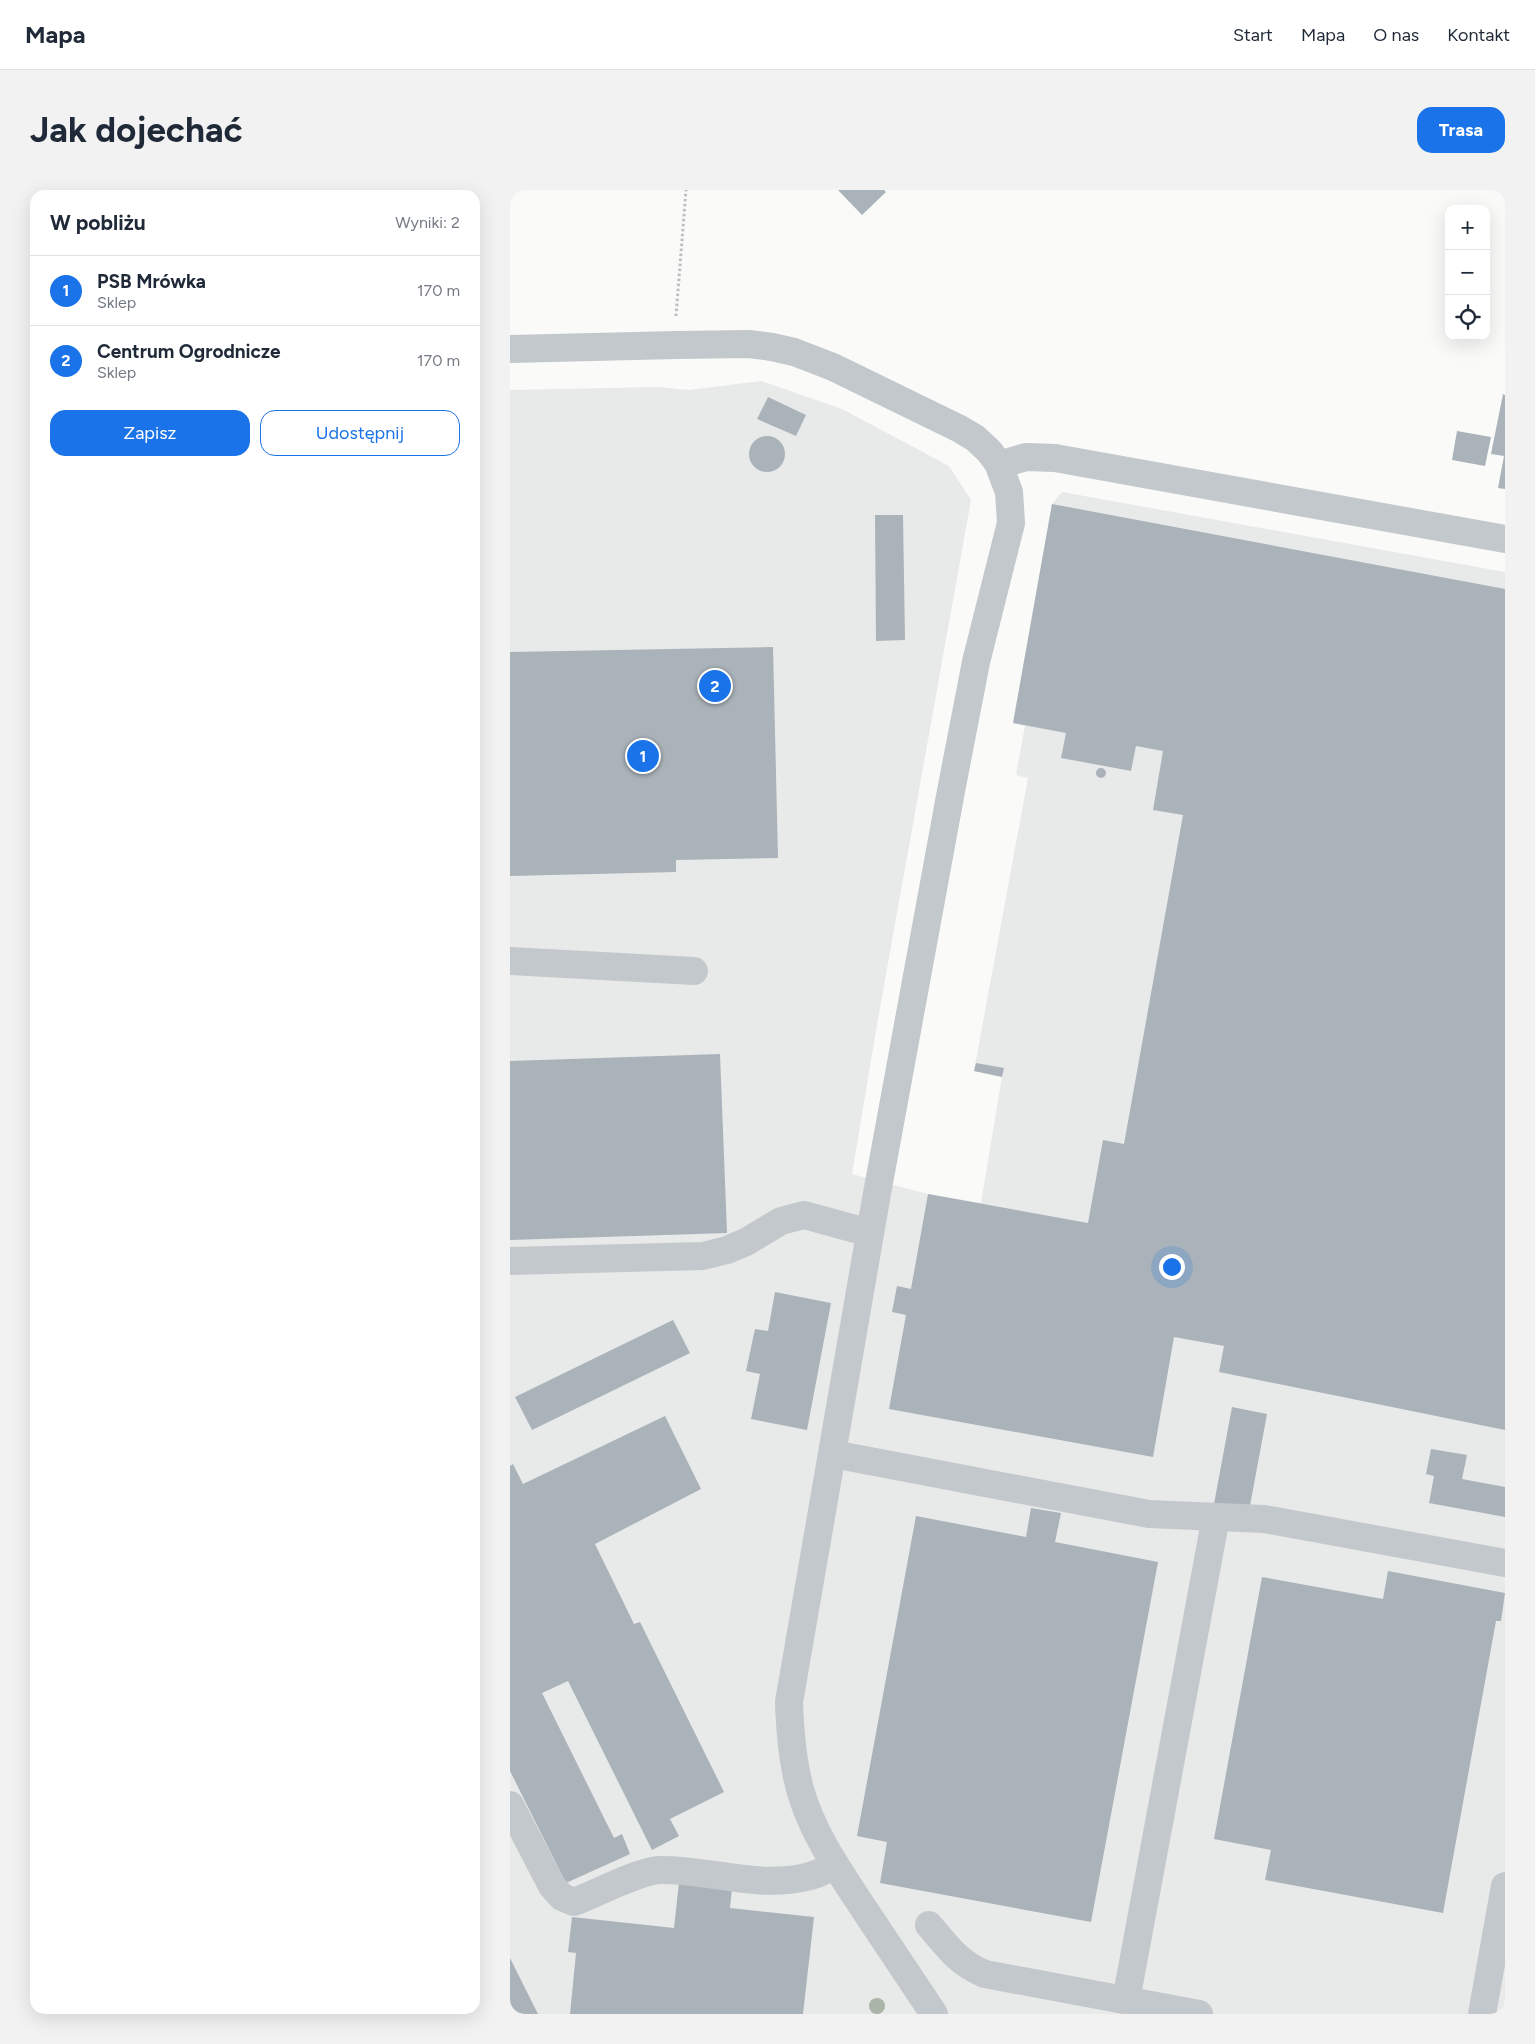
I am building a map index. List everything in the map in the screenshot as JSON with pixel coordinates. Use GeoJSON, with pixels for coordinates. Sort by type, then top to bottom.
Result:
{"type":"FeatureCollection","features":[{"type":"Feature","properties":{"kind":"street"},"geometry":{"type":"LineString","coordinates":[[510,349],[676,344],[749,344],[794,352],[833,367],[975,438],[989,451],[998,465],[1009,492],[1011,523],[976,662],[870,1233],[833,1454],[792,1680],[790,1702],[790,1739],[801,1790],[819,1838],[834,1865],[934,2014]]}},
{"type":"Feature","properties":{"kind":"street"},"geometry":{"type":"LineString","coordinates":[[998,465],[1026,457],[1055,458],[1505,539]]}},
{"type":"Feature","properties":{"kind":"street"},"geometry":{"type":"LineString","coordinates":[[510,961],[694,971]]}},
{"type":"Feature","properties":{"kind":"street"},"geometry":{"type":"LineString","coordinates":[[510,1261],[703,1256],[727,1250],[746,1242],[781,1221],[804,1216],[870,1233]]}},
{"type":"Feature","properties":{"kind":"street"},"geometry":{"type":"LineString","coordinates":[[833,1454],[1149,1514],[1264,1519],[1505,1563]]}},
{"type":"Feature","properties":{"kind":"street"},"geometry":{"type":"LineString","coordinates":[[1126,2000],[1216,1517]]}},
{"type":"Feature","properties":{"kind":"street"},"geometry":{"type":"LineString","coordinates":[[510,1804],[552,1886],[562,1897],[574,1902],[645,1873],[658,1870],[753,1881],[785,1881],[812,1876],[834,1865]]}},
{"type":"Feature","properties":{"kind":"street"},"geometry":{"type":"LineString","coordinates":[[1482,2014],[1505,1886]]}},
{"type":"Feature","properties":{"kind":"street"},"geometry":{"type":"LineString","coordinates":[[928,1925],[957,1957],[970,1968],[977,1971],[1199,2014]]}},
{"type":"Feature","properties":{"kind":"path"},"geometry":{"type":"LineString","coordinates":[[676,344],[675,319],[686,190]]}},
{"type":"Feature","properties":{"kind":"shaded area"},"geometry":{"type":"Polygon","coordinates":[[[761,381],[842,409],[949,466],[971,500],[852,1174],[928,1194],[981,1203],[1002,1077],[974,1071],[1028,778],[1016,775],[1025,726],[1013,723],[1052,504],[1062,492],[1505,572],[1505,2014],[510,2014],[510,390],[659,387],[689,390],[761,381]]]}},
{"type":"Feature","properties":{"kind":"building"},"geometry":{"type":"Polygon","coordinates":[[[838,190],[884,190],[886,192],[862,215],[838,190]]]}},
{"type":"Feature","properties":{"kind":"building"},"geometry":{"type":"Polygon","coordinates":[[[1503,394],[1505,395],[1505,489],[1498,488],[1504,456],[1491,454],[1503,394]]]}},
{"type":"Feature","properties":{"kind":"building"},"geometry":{"type":"Polygon","coordinates":[[[768,397],[806,415],[796,436],[757,419],[768,397]]]}},
{"type":"Feature","properties":{"kind":"building"},"geometry":{"type":"Polygon","coordinates":[[[1457,431],[1491,437],[1485,466],[1452,460],[1457,431]]]}},
{"type":"Feature","properties":{"kind":"building"},"geometry":{"type":"Polygon","coordinates":[[[767,436],[774,437],[780,441],[784,447],[784,461],[780,467],[774,471],[767,472],[760,471],[754,467],[750,461],[749,454],[750,447],[754,441],[760,437],[767,436]]]}},
{"type":"Feature","properties":{"kind":"building"},"geometry":{"type":"Polygon","coordinates":[[[1052,504],[1505,589],[1505,1430],[1219,1372],[1224,1346],[1174,1337],[1153,1457],[889,1409],[906,1315],[892,1312],[897,1286],[911,1289],[928,1194],[1088,1223],[1103,1140],[1124,1144],[1183,815],[1153,810],[1163,751],[1136,746],[1131,771],[1061,758],[1066,733],[1013,723],[1052,504]]]}},
{"type":"Feature","properties":{"kind":"building"},"geometry":{"type":"Polygon","coordinates":[[[875,515],[903,515],[905,640],[876,641],[875,515]]]}},
{"type":"Feature","properties":{"kind":"building"},"geometry":{"type":"Polygon","coordinates":[[[773,647],[778,858],[676,860],[676,872],[510,876],[510,652],[773,647]]]}},
{"type":"Feature","properties":{"kind":"building"},"geometry":{"type":"Polygon","coordinates":[[[1099,768],[1103,768],[1106,773],[1103,778],[1099,778],[1096,775],[1096,771],[1099,768]]]}},
{"type":"Feature","properties":{"kind":"building"},"geometry":{"type":"Polygon","coordinates":[[[720,1054],[727,1233],[510,1240],[510,1061],[720,1054]]]}},
{"type":"Feature","properties":{"kind":"building"},"geometry":{"type":"Polygon","coordinates":[[[976,1063],[1004,1068],[1002,1077],[974,1071],[976,1063]]]}},
{"type":"Feature","properties":{"kind":"building"},"geometry":{"type":"Polygon","coordinates":[[[775,1292],[831,1303],[807,1430],[751,1419],[760,1374],[746,1371],[755,1329],[768,1331],[775,1292]]]}},
{"type":"Feature","properties":{"kind":"building"},"geometry":{"type":"Polygon","coordinates":[[[673,1320],[690,1353],[532,1430],[515,1397],[673,1320]]]}},
{"type":"Feature","properties":{"kind":"building"},"geometry":{"type":"Polygon","coordinates":[[[1232,1407],[1267,1414],[1249,1511],[1214,1504],[1232,1407]]]}},
{"type":"Feature","properties":{"kind":"building"},"geometry":{"type":"Polygon","coordinates":[[[665,1416],[701,1489],[595,1544],[634,1624],[640,1622],[724,1792],[670,1819],[679,1836],[652,1850],[568,1681],[542,1693],[614,1838],[622,1834],[630,1854],[566,1883],[510,1771],[510,1466],[513,1464],[523,1484],[665,1416]]]}},
{"type":"Feature","properties":{"kind":"building"},"geometry":{"type":"Polygon","coordinates":[[[1431,1449],[1467,1455],[1462,1479],[1505,1487],[1505,1517],[1429,1503],[1434,1476],[1426,1474],[1431,1449]]]}},
{"type":"Feature","properties":{"kind":"building"},"geometry":{"type":"Polygon","coordinates":[[[1031,1508],[1061,1513],[1055,1542],[1158,1562],[1091,1922],[880,1883],[887,1842],[857,1836],[916,1516],[1026,1537],[1031,1508]]]}},
{"type":"Feature","properties":{"kind":"building"},"geometry":{"type":"Polygon","coordinates":[[[1388,1571],[1505,1593],[1501,1621],[1496,1621],[1443,1913],[1265,1880],[1271,1850],[1214,1839],[1262,1577],[1383,1599],[1388,1571]]]}},
{"type":"Feature","properties":{"kind":"building"},"geometry":{"type":"Polygon","coordinates":[[[679,1882],[732,1889],[730,1908],[814,1917],[803,2014],[570,2014],[576,1953],[568,1952],[572,1917],[674,1928],[679,1882]]]}},
{"type":"Feature","properties":{"kind":"building"},"geometry":{"type":"Polygon","coordinates":[[[510,1958],[538,2014],[510,2014],[510,1958]]]}},
{"type":"Feature","properties":{"kind":"place","name":"Centrum Ogrodnicze"},"geometry":{"type":"Point","coordinates":[715,686]}},
{"type":"Feature","properties":{"kind":"place","name":"PSB Mrówka"},"geometry":{"type":"Point","coordinates":[643,756]}}]}
